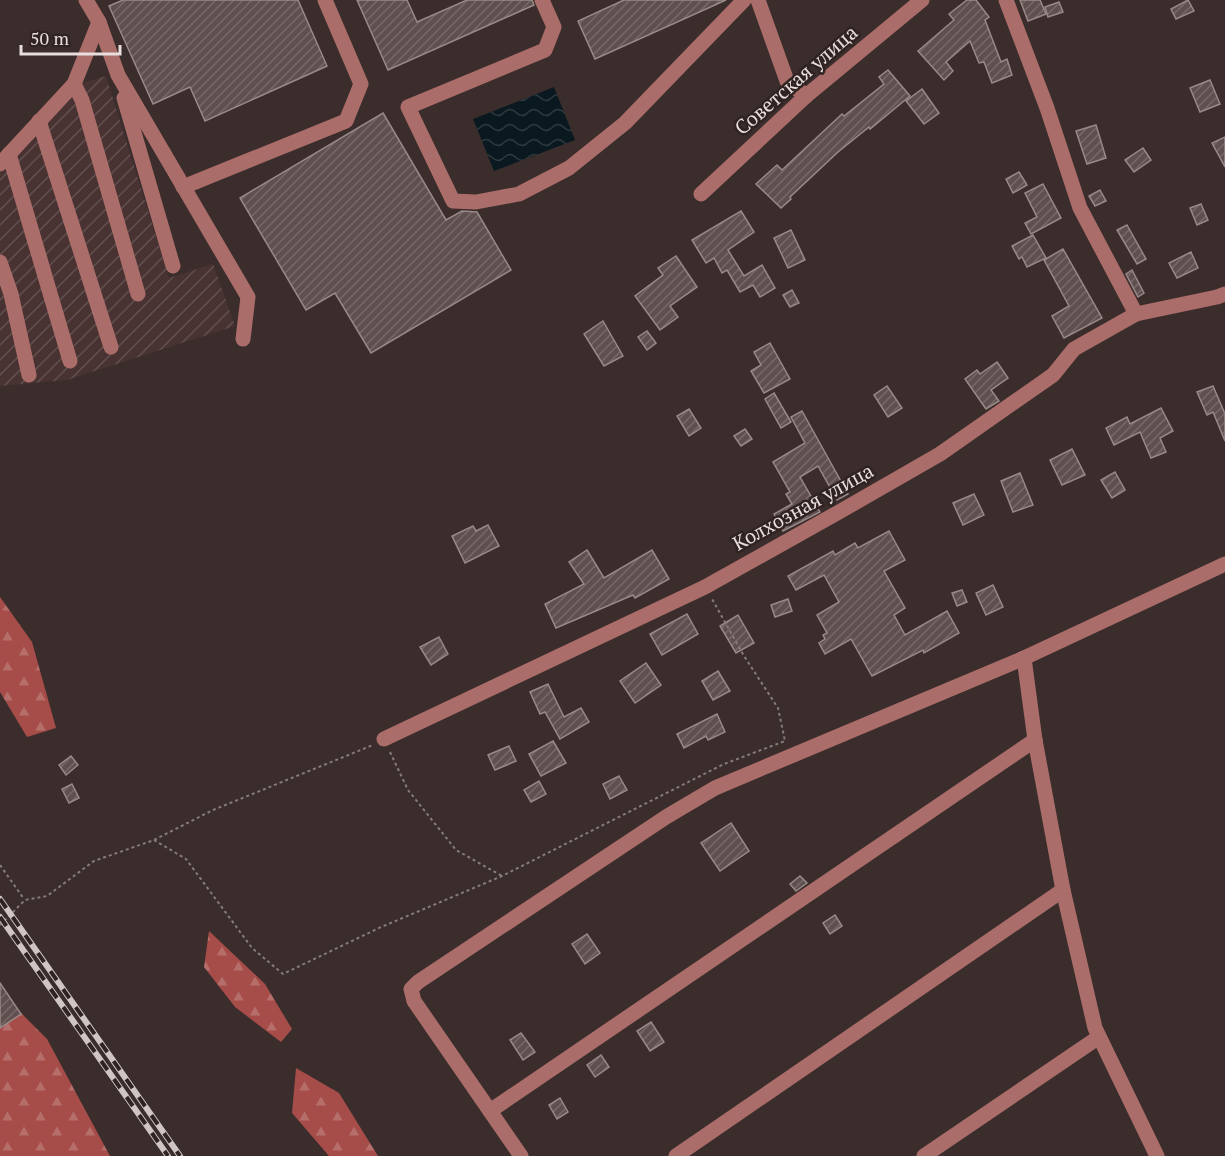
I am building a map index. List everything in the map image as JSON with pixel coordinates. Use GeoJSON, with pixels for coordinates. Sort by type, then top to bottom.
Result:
{"type":"FeatureCollection","features":[{"type":"Feature","properties":{"kind":"street"},"geometry":{"type":"LineString","coordinates":[[86,0],[99,22],[118,75],[173,266]]}},
{"type":"Feature","properties":{"kind":"street"},"geometry":{"type":"LineString","coordinates":[[183,187],[346,121],[361,84],[325,0]]}},
{"type":"Feature","properties":{"kind":"street"},"geometry":{"type":"LineString","coordinates":[[542,0],[555,27],[545,50],[408,107],[453,201],[476,202],[519,194],[569,168],[625,123],[744,0]]}},
{"type":"Feature","properties":{"kind":"street"},"geometry":{"type":"LineString","coordinates":[[758,0],[787,81],[806,96]]}},
{"type":"Feature","properties":{"kind":"street","name":"Советская улица"},"geometry":{"type":"LineString","coordinates":[[701,194],[806,96],[922,0]]}},
{"type":"Feature","properties":{"kind":"street"},"geometry":{"type":"LineString","coordinates":[[1006,0],[1047,108],[1080,208],[1136,314]]}},
{"type":"Feature","properties":{"kind":"street"},"geometry":{"type":"LineString","coordinates":[[70,361],[4,159],[74,84],[99,22]]}},
{"type":"Feature","properties":{"kind":"street"},"geometry":{"type":"LineString","coordinates":[[118,75],[248,297],[243,339]]}},
{"type":"Feature","properties":{"kind":"street"},"geometry":{"type":"LineString","coordinates":[[74,84],[82,100],[138,294]]}},
{"type":"Feature","properties":{"kind":"street"},"geometry":{"type":"LineString","coordinates":[[39,121],[111,347]]}},
{"type":"Feature","properties":{"kind":"street"},"geometry":{"type":"LineString","coordinates":[[0,262],[11,294],[29,375]]}},
{"type":"Feature","properties":{"kind":"street","name":"Колхозная улица"},"geometry":{"type":"LineString","coordinates":[[384,739],[705,587],[940,454],[1053,375],[1074,349],[1136,314],[1225,294]]}},
{"type":"Feature","properties":{"kind":"street"},"geometry":{"type":"LineString","coordinates":[[521,1156],[414,1001],[411,989],[418,982],[666,817],[715,788],[1024,657],[1225,564]]}},
{"type":"Feature","properties":{"kind":"street"},"geometry":{"type":"LineString","coordinates":[[1024,657],[1035,740],[1064,890],[1095,1028],[1156,1156]]}},
{"type":"Feature","properties":{"kind":"street"},"geometry":{"type":"LineString","coordinates":[[490,1111],[1035,740]]}},
{"type":"Feature","properties":{"kind":"street"},"geometry":{"type":"LineString","coordinates":[[676,1156],[1064,890]]}},
{"type":"Feature","properties":{"kind":"street"},"geometry":{"type":"LineString","coordinates":[[924,1156],[1099,1037]]}},
{"type":"Feature","properties":{"kind":"path"},"geometry":{"type":"LineString","coordinates":[[154,840],[186,859],[252,948],[283,974],[379,928],[502,876],[724,764],[785,741],[778,708],[744,656],[705,587]]}},
{"type":"Feature","properties":{"kind":"path"},"geometry":{"type":"LineString","coordinates":[[0,925],[25,900],[47,896],[94,861],[154,840],[213,810],[355,753],[384,739],[408,790],[456,850],[502,876]]}},
{"type":"Feature","properties":{"kind":"path"},"geometry":{"type":"LineString","coordinates":[[0,865],[25,900]]}},
{"type":"Feature","properties":{"kind":"shaded area"},"geometry":{"type":"Polygon","coordinates":[[[106,76],[169,278],[213,264],[235,326],[67,380],[0,386],[0,165],[82,83],[106,76]]]}},
{"type":"Feature","properties":{"kind":"green space"},"geometry":{"type":"Polygon","coordinates":[[[0,597],[32,642],[56,728],[27,737],[0,692],[0,597]]]}},
{"type":"Feature","properties":{"kind":"green space"},"geometry":{"type":"Polygon","coordinates":[[[209,931],[265,984],[292,1029],[281,1042],[235,1007],[204,967],[209,931]]]}},
{"type":"Feature","properties":{"kind":"green space"},"geometry":{"type":"Polygon","coordinates":[[[0,992],[47,1039],[110,1156],[0,1156],[0,992]]]}},
{"type":"Feature","properties":{"kind":"green space"},"geometry":{"type":"Polygon","coordinates":[[[296,1068],[339,1093],[378,1156],[329,1156],[292,1113],[296,1068]]]}},
{"type":"Feature","properties":{"kind":"water"},"geometry":{"type":"Polygon","coordinates":[[[554,87],[575,140],[494,171],[473,119],[554,87]]]}},
{"type":"Feature","properties":{"kind":"building"},"geometry":{"type":"Polygon","coordinates":[[[123,0],[298,0],[327,66],[205,121],[190,87],[153,104],[109,6],[123,0]]]}},
{"type":"Feature","properties":{"kind":"building"},"geometry":{"type":"Polygon","coordinates":[[[357,0],[407,0],[417,22],[467,0],[532,0],[534,5],[388,70],[357,0]]]}},
{"type":"Feature","properties":{"kind":"building"},"geometry":{"type":"Polygon","coordinates":[[[624,0],[726,0],[595,59],[578,21],[624,0]]]}},
{"type":"Feature","properties":{"kind":"building"},"geometry":{"type":"Polygon","coordinates":[[[967,0],[976,0],[989,17],[985,20],[1001,62],[1007,59],[1012,75],[992,83],[984,62],[979,63],[970,41],[946,62],[953,71],[944,80],[918,51],[954,20],[949,14],[967,0]]]}},
{"type":"Feature","properties":{"kind":"building"},"geometry":{"type":"Polygon","coordinates":[[[1020,0],[1040,0],[1046,14],[1028,21],[1020,0]]]}},
{"type":"Feature","properties":{"kind":"building"},"geometry":{"type":"Polygon","coordinates":[[[1188,0],[1194,11],[1176,19],[1171,9],[1188,0]]]}},
{"type":"Feature","properties":{"kind":"building"},"geometry":{"type":"Polygon","coordinates":[[[1059,2],[1063,12],[1048,17],[1045,7],[1059,2]]]}},
{"type":"Feature","properties":{"kind":"building"},"geometry":{"type":"Polygon","coordinates":[[[888,70],[910,96],[838,152],[781,208],[756,184],[777,165],[782,170],[842,114],[844,116],[884,84],[879,77],[888,70]]]}},
{"type":"Feature","properties":{"kind":"building"},"geometry":{"type":"Polygon","coordinates":[[[1210,80],[1220,104],[1200,112],[1190,88],[1210,80]]]}},
{"type":"Feature","properties":{"kind":"building"},"geometry":{"type":"Polygon","coordinates":[[[922,89],[939,113],[924,124],[906,101],[922,89]]]}},
{"type":"Feature","properties":{"kind":"building"},"geometry":{"type":"Polygon","coordinates":[[[383,113],[446,220],[462,211],[477,212],[511,270],[371,353],[335,293],[306,310],[240,198],[383,113]]]}},
{"type":"Feature","properties":{"kind":"building"},"geometry":{"type":"Polygon","coordinates":[[[1096,125],[1106,158],[1087,164],[1076,131],[1096,125]]]}},
{"type":"Feature","properties":{"kind":"building"},"geometry":{"type":"Polygon","coordinates":[[[1225,137],[1225,167],[1212,143],[1225,137]]]}},
{"type":"Feature","properties":{"kind":"building"},"geometry":{"type":"Polygon","coordinates":[[[1143,148],[1151,160],[1134,172],[1125,160],[1143,148]]]}},
{"type":"Feature","properties":{"kind":"building"},"geometry":{"type":"Polygon","coordinates":[[[1019,172],[1027,185],[1013,193],[1006,179],[1019,172]]]}},
{"type":"Feature","properties":{"kind":"building"},"geometry":{"type":"Polygon","coordinates":[[[1043,184],[1061,218],[1031,234],[1025,223],[1037,217],[1025,193],[1043,184]]]}},
{"type":"Feature","properties":{"kind":"building"},"geometry":{"type":"Polygon","coordinates":[[[1100,190],[1106,201],[1095,206],[1089,196],[1100,190]]]}},
{"type":"Feature","properties":{"kind":"building"},"geometry":{"type":"Polygon","coordinates":[[[1201,204],[1208,220],[1197,225],[1190,208],[1201,204]]]}},
{"type":"Feature","properties":{"kind":"building"},"geometry":{"type":"Polygon","coordinates":[[[741,211],[754,232],[728,250],[744,276],[762,265],[775,288],[760,297],[753,285],[740,292],[727,270],[722,273],[714,258],[706,263],[692,240],[741,211]]]}},
{"type":"Feature","properties":{"kind":"building"},"geometry":{"type":"Polygon","coordinates":[[[1127,225],[1146,259],[1137,264],[1117,230],[1127,225]]]}},
{"type":"Feature","properties":{"kind":"building"},"geometry":{"type":"Polygon","coordinates":[[[791,230],[805,260],[788,268],[774,238],[791,230]]]}},
{"type":"Feature","properties":{"kind":"building"},"geometry":{"type":"Polygon","coordinates":[[[1033,235],[1046,258],[1027,267],[1022,257],[1019,259],[1012,246],[1033,235]]]}},
{"type":"Feature","properties":{"kind":"building"},"geometry":{"type":"Polygon","coordinates":[[[1063,249],[1102,318],[1064,338],[1052,316],[1069,306],[1044,260],[1063,249]]]}},
{"type":"Feature","properties":{"kind":"building"},"geometry":{"type":"Polygon","coordinates":[[[1191,252],[1198,268],[1177,278],[1169,263],[1191,252]]]}},
{"type":"Feature","properties":{"kind":"building"},"geometry":{"type":"Polygon","coordinates":[[[676,256],[697,287],[670,306],[678,317],[660,330],[635,296],[663,275],[658,268],[676,256]]]}},
{"type":"Feature","properties":{"kind":"building"},"geometry":{"type":"Polygon","coordinates":[[[1132,270],[1144,293],[1138,297],[1126,274],[1132,270]]]}},
{"type":"Feature","properties":{"kind":"building"},"geometry":{"type":"Polygon","coordinates":[[[792,290],[799,303],[790,307],[783,295],[792,290]]]}},
{"type":"Feature","properties":{"kind":"building"},"geometry":{"type":"Polygon","coordinates":[[[603,321],[623,356],[604,366],[584,334],[603,321]]]}},
{"type":"Feature","properties":{"kind":"building"},"geometry":{"type":"Polygon","coordinates":[[[647,331],[656,343],[647,350],[638,337],[647,331]]]}},
{"type":"Feature","properties":{"kind":"building"},"geometry":{"type":"Polygon","coordinates":[[[770,343],[790,379],[764,393],[751,371],[761,365],[754,352],[770,343]]]}},
{"type":"Feature","properties":{"kind":"building"},"geometry":{"type":"Polygon","coordinates":[[[997,362],[1008,378],[991,390],[999,401],[986,409],[965,379],[977,370],[980,374],[997,362]]]}},
{"type":"Feature","properties":{"kind":"building"},"geometry":{"type":"Polygon","coordinates":[[[887,386],[902,408],[888,417],[874,395],[887,386]]]}},
{"type":"Feature","properties":{"kind":"building"},"geometry":{"type":"Polygon","coordinates":[[[1213,386],[1225,414],[1225,441],[1213,412],[1207,415],[1197,392],[1213,386]]]}},
{"type":"Feature","properties":{"kind":"building"},"geometry":{"type":"Polygon","coordinates":[[[774,393],[791,422],[781,428],[765,399],[774,393]]]}},
{"type":"Feature","properties":{"kind":"building"},"geometry":{"type":"Polygon","coordinates":[[[1161,408],[1173,431],[1160,438],[1166,452],[1151,458],[1140,432],[1114,445],[1106,428],[1127,417],[1130,424],[1161,408]]]}},
{"type":"Feature","properties":{"kind":"building"},"geometry":{"type":"Polygon","coordinates":[[[689,409],[701,428],[689,436],[677,416],[689,409]]]}},
{"type":"Feature","properties":{"kind":"building"},"geometry":{"type":"Polygon","coordinates":[[[802,411],[848,494],[837,500],[818,466],[800,477],[820,512],[783,531],[774,514],[792,504],[786,494],[790,492],[773,462],[805,443],[791,417],[802,411]]]}},
{"type":"Feature","properties":{"kind":"building"},"geometry":{"type":"Polygon","coordinates":[[[745,429],[752,439],[741,446],[734,436],[745,429]]]}},
{"type":"Feature","properties":{"kind":"building"},"geometry":{"type":"Polygon","coordinates":[[[1072,449],[1085,475],[1062,485],[1050,460],[1072,449]]]}},
{"type":"Feature","properties":{"kind":"building"},"geometry":{"type":"Polygon","coordinates":[[[1115,472],[1125,490],[1112,498],[1101,480],[1115,472]]]}},
{"type":"Feature","properties":{"kind":"building"},"geometry":{"type":"Polygon","coordinates":[[[1020,473],[1033,505],[1013,512],[1001,481],[1020,473]]]}},
{"type":"Feature","properties":{"kind":"building"},"geometry":{"type":"Polygon","coordinates":[[[974,494],[984,515],[963,525],[953,503],[974,494]]]}},
{"type":"Feature","properties":{"kind":"building"},"geometry":{"type":"Polygon","coordinates":[[[488,525],[499,546],[465,563],[452,536],[473,526],[476,531],[488,525]]]}},
{"type":"Feature","properties":{"kind":"building"},"geometry":{"type":"Polygon","coordinates":[[[889,531],[905,560],[884,571],[905,608],[894,615],[905,635],[947,611],[959,633],[924,653],[923,650],[872,676],[851,639],[825,654],[819,643],[825,639],[823,635],[827,633],[817,615],[839,602],[824,575],[796,590],[788,576],[833,551],[835,555],[855,543],[858,548],[889,531]]]}},
{"type":"Feature","properties":{"kind":"building"},"geometry":{"type":"Polygon","coordinates":[[[587,550],[604,578],[652,550],[669,579],[635,598],[633,595],[556,628],[545,604],[584,584],[569,562],[587,550]]]}},
{"type":"Feature","properties":{"kind":"building"},"geometry":{"type":"Polygon","coordinates":[[[993,585],[1003,607],[986,615],[976,593],[993,585]]]}},
{"type":"Feature","properties":{"kind":"building"},"geometry":{"type":"Polygon","coordinates":[[[962,590],[967,602],[957,606],[952,593],[962,590]]]}},
{"type":"Feature","properties":{"kind":"building"},"geometry":{"type":"Polygon","coordinates":[[[788,599],[792,611],[775,617],[771,605],[788,599]]]}},
{"type":"Feature","properties":{"kind":"building"},"geometry":{"type":"Polygon","coordinates":[[[687,614],[698,634],[662,655],[650,634],[687,614]]]}},
{"type":"Feature","properties":{"kind":"building"},"geometry":{"type":"Polygon","coordinates":[[[738,615],[754,643],[736,653],[720,626],[738,615]]]}},
{"type":"Feature","properties":{"kind":"building"},"geometry":{"type":"Polygon","coordinates":[[[439,637],[448,654],[431,665],[420,647],[439,637]]]}},
{"type":"Feature","properties":{"kind":"building"},"geometry":{"type":"Polygon","coordinates":[[[646,663],[661,685],[635,703],[620,681],[646,663]]]}},
{"type":"Feature","properties":{"kind":"building"},"geometry":{"type":"Polygon","coordinates":[[[718,671],[730,691],[713,700],[702,681],[718,671]]]}},
{"type":"Feature","properties":{"kind":"building"},"geometry":{"type":"Polygon","coordinates":[[[548,684],[564,717],[581,708],[589,722],[560,739],[545,712],[540,714],[530,692],[548,684]]]}},
{"type":"Feature","properties":{"kind":"building"},"geometry":{"type":"Polygon","coordinates":[[[717,714],[725,732],[708,740],[706,736],[684,748],[677,734],[717,714]]]}},
{"type":"Feature","properties":{"kind":"building"},"geometry":{"type":"Polygon","coordinates":[[[553,741],[566,763],[541,776],[529,754],[553,741]]]}},
{"type":"Feature","properties":{"kind":"building"},"geometry":{"type":"Polygon","coordinates":[[[509,746],[516,761],[495,770],[488,755],[509,746]]]}},
{"type":"Feature","properties":{"kind":"building"},"geometry":{"type":"Polygon","coordinates":[[[71,756],[78,765],[66,775],[59,765],[71,756]]]}},
{"type":"Feature","properties":{"kind":"building"},"geometry":{"type":"Polygon","coordinates":[[[619,776],[627,790],[610,799],[603,784],[619,776]]]}},
{"type":"Feature","properties":{"kind":"building"},"geometry":{"type":"Polygon","coordinates":[[[539,781],[546,794],[531,802],[524,790],[539,781]]]}},
{"type":"Feature","properties":{"kind":"building"},"geometry":{"type":"Polygon","coordinates":[[[72,784],[79,798],[69,803],[62,789],[72,784]]]}},
{"type":"Feature","properties":{"kind":"building"},"geometry":{"type":"Polygon","coordinates":[[[731,823],[749,851],[720,871],[701,843],[731,823]]]}},
{"type":"Feature","properties":{"kind":"building"},"geometry":{"type":"Polygon","coordinates":[[[800,876],[807,883],[796,891],[790,884],[800,876]]]}},
{"type":"Feature","properties":{"kind":"building"},"geometry":{"type":"Polygon","coordinates":[[[835,915],[842,926],[830,934],[823,923],[835,915]]]}},
{"type":"Feature","properties":{"kind":"building"},"geometry":{"type":"Polygon","coordinates":[[[587,934],[600,953],[585,964],[572,944],[587,934]]]}},
{"type":"Feature","properties":{"kind":"building"},"geometry":{"type":"Polygon","coordinates":[[[0,983],[21,1014],[0,1028],[0,983]]]}},
{"type":"Feature","properties":{"kind":"building"},"geometry":{"type":"Polygon","coordinates":[[[651,1022],[664,1042],[650,1051],[637,1031],[651,1022]]]}},
{"type":"Feature","properties":{"kind":"building"},"geometry":{"type":"Polygon","coordinates":[[[521,1033],[535,1052],[523,1060],[510,1040],[521,1033]]]}},
{"type":"Feature","properties":{"kind":"building"},"geometry":{"type":"Polygon","coordinates":[[[601,1055],[609,1067],[595,1077],[587,1065],[601,1055]]]}},
{"type":"Feature","properties":{"kind":"building"},"geometry":{"type":"Polygon","coordinates":[[[560,1098],[568,1112],[557,1119],[549,1105],[560,1098]]]}},
{"type":"Feature","properties":{"kind":"railway"},"geometry":{"type":"LineString","coordinates":[[0,899],[180,1156]]}},
{"type":"Feature","properties":{"kind":"railway"},"geometry":{"type":"LineString","coordinates":[[0,917],[168,1156]]}}]}
